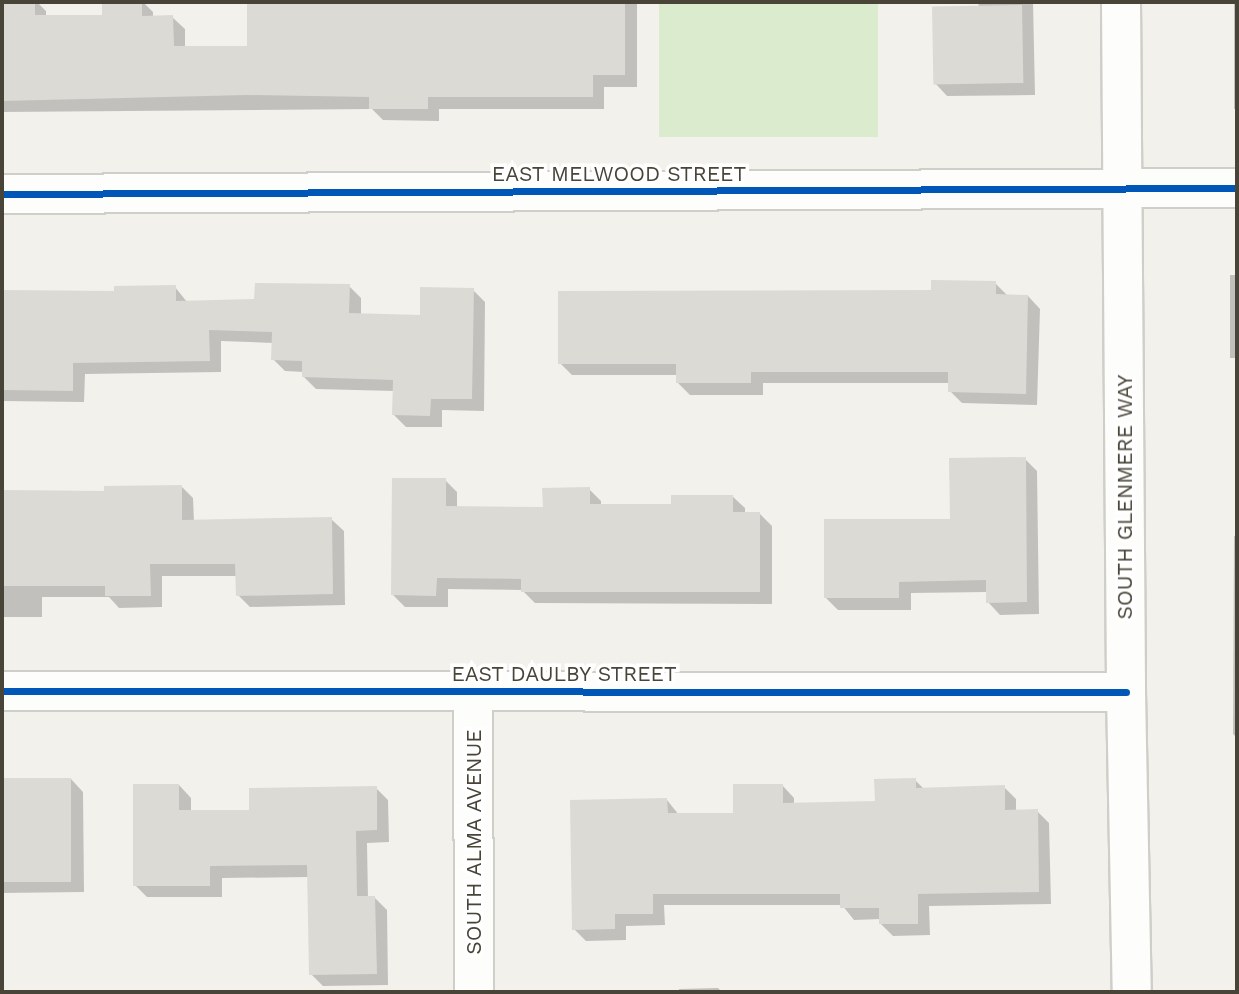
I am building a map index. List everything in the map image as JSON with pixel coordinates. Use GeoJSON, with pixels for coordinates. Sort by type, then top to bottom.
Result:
{"type":"FeatureCollection","features":[{"type":"Feature","properties":{"kind":"street","name":"SOUTH GLENMERE WAY"},"geometry":{"type":"LineString","coordinates":[[1122,2],[1126,692],[1132,992]]}},
{"type":"Feature","properties":{"kind":"street","name":"EAST MELWOOD STREET"},"geometry":{"type":"LineString","coordinates":[[2,194],[1237,188]]}},
{"type":"Feature","properties":{"kind":"street","name":"EAST DAULBY STREET"},"geometry":{"type":"LineString","coordinates":[[2,691],[1126,692]]}},
{"type":"Feature","properties":{"kind":"street","name":"SOUTH ALMA AVENUE"},"geometry":{"type":"LineString","coordinates":[[473,692],[474,992]]}},
{"type":"Feature","properties":{"kind":"green space"},"geometry":{"type":"Polygon","coordinates":[[[659,2],[878,2],[878,137],[659,137],[659,2]]]}},
{"type":"Feature","properties":{"kind":"building"},"geometry":{"type":"Polygon","coordinates":[[[2,2],[35,2],[35,15],[102,15],[102,2],[142,2],[142,16],[173,15],[174,46],[247,46],[247,2],[625,2],[625,75],[593,75],[593,97],[428,97],[428,109],[369,109],[369,97],[247,95],[2,101],[2,2]]]}},
{"type":"Feature","properties":{"kind":"building"},"geometry":{"type":"Polygon","coordinates":[[[1022,5],[1023,83],[933,85],[932,7],[1022,5]]]}},
{"type":"Feature","properties":{"kind":"building"},"geometry":{"type":"Polygon","coordinates":[[[931,280],[996,281],[996,294],[1028,295],[1026,394],[948,392],[948,372],[751,372],[751,383],[676,383],[676,364],[558,364],[558,291],[931,290],[931,280]]]}},
{"type":"Feature","properties":{"kind":"building"},"geometry":{"type":"Polygon","coordinates":[[[255,283],[350,284],[349,313],[420,315],[420,287],[474,288],[472,399],[431,399],[430,416],[392,415],[393,380],[302,377],[302,361],[271,360],[272,332],[209,330],[210,361],[73,363],[73,391],[2,390],[2,290],[114,291],[114,286],[176,285],[176,301],[254,299],[255,283]]]}},
{"type":"Feature","properties":{"kind":"building"},"geometry":{"type":"Polygon","coordinates":[[[1026,457],[1027,602],[986,603],[986,580],[899,582],[899,598],[824,598],[824,519],[950,519],[949,458],[1026,457]]]}},
{"type":"Feature","properties":{"kind":"building"},"geometry":{"type":"Polygon","coordinates":[[[392,478],[446,478],[446,506],[543,507],[542,488],[590,487],[590,504],[671,504],[671,495],[733,495],[733,512],[760,512],[760,592],[521,592],[521,579],[437,578],[436,596],[391,595],[392,478]]]}},
{"type":"Feature","properties":{"kind":"building"},"geometry":{"type":"Polygon","coordinates":[[[182,485],[182,520],[332,517],[333,594],[236,596],[235,564],[150,564],[151,596],[105,596],[105,586],[2,586],[2,490],[104,491],[104,486],[182,485]]]}},
{"type":"Feature","properties":{"kind":"building"},"geometry":{"type":"Polygon","coordinates":[[[2,778],[71,778],[71,882],[2,882],[2,778]]]}},
{"type":"Feature","properties":{"kind":"building"},"geometry":{"type":"Polygon","coordinates":[[[916,778],[916,788],[1005,785],[1005,810],[1038,809],[1039,892],[918,894],[918,924],[879,924],[879,908],[840,908],[840,894],[653,894],[653,914],[615,914],[615,929],[572,930],[570,800],[667,798],[668,813],[733,813],[733,784],[783,784],[783,803],[875,801],[874,779],[916,778]]]}},
{"type":"Feature","properties":{"kind":"building"},"geometry":{"type":"Polygon","coordinates":[[[133,784],[179,784],[179,810],[249,810],[249,788],[377,786],[377,830],[356,831],[357,896],[375,896],[377,974],[309,975],[307,865],[210,866],[210,886],[133,886],[133,784]]]}},
{"type":"Feature","properties":{"kind":"cycle path"},"geometry":{"type":"LineString","coordinates":[[2,194],[1237,188]]}},
{"type":"Feature","properties":{"kind":"cycle path"},"geometry":{"type":"LineString","coordinates":[[2,691],[1126,692]]}}]}
